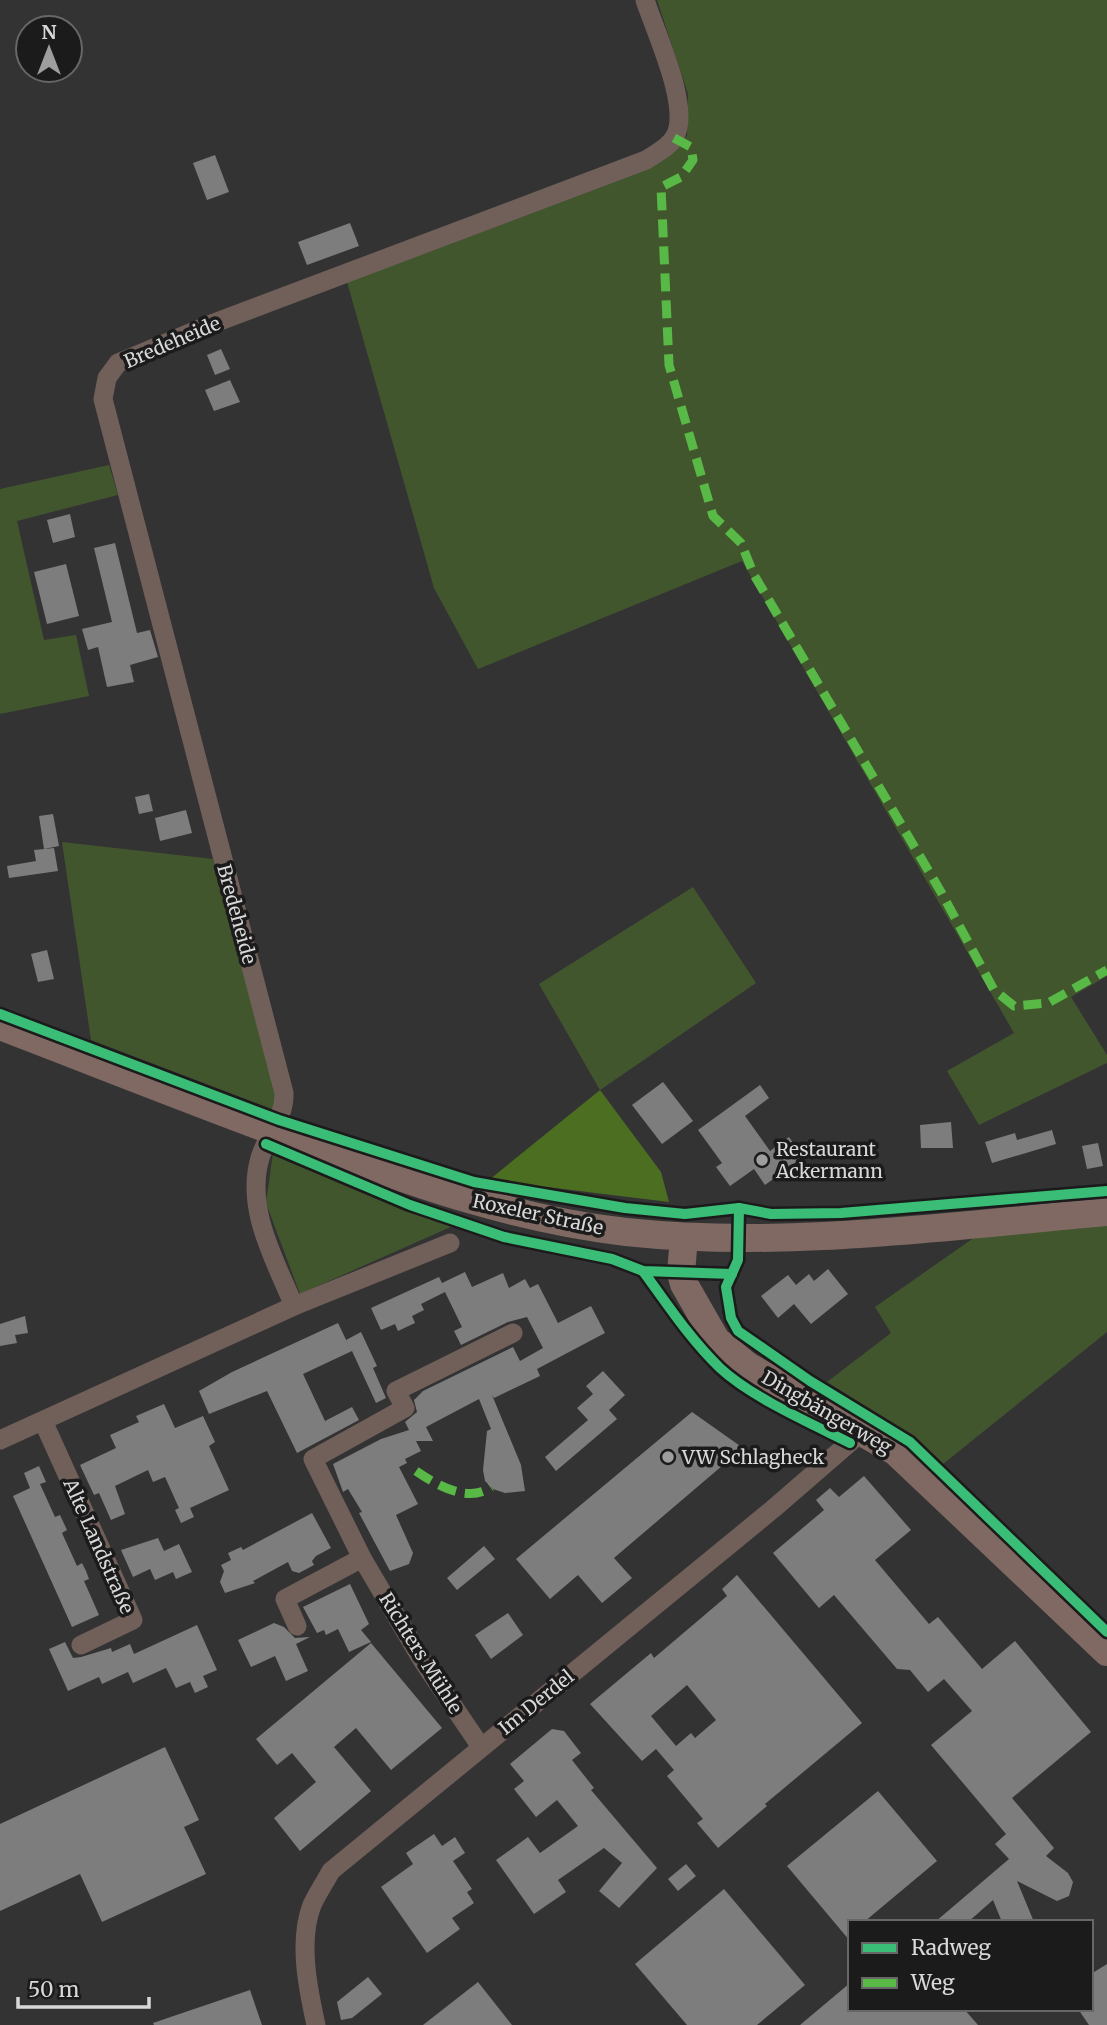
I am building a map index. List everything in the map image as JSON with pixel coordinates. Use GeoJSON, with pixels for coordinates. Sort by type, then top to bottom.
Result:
{"type":"FeatureCollection","features":[{"type":"Feature","properties":{"kind":"main road","name":"Roxeler Straße"},"geometry":{"type":"LineString","coordinates":[[0,1026],[432,1189],[565,1224],[684,1237],[829,1236],[1107,1212]]}},
{"type":"Feature","properties":{"kind":"main road","name":"Dingbängerweg"},"geometry":{"type":"LineString","coordinates":[[684,1237],[684,1284],[716,1340],[748,1366],[896,1452],[936,1486],[1107,1653]]}},
{"type":"Feature","properties":{"kind":"street","name":"Bredeheide"},"geometry":{"type":"LineString","coordinates":[[273,1131],[284,1107],[284,1093],[103,399],[107,378],[118,363],[209,325],[646,160],[666,147],[676,136],[680,116],[677,97],[645,0]]}},
{"type":"Feature","properties":{"kind":"street"},"geometry":{"type":"LineString","coordinates":[[273,1131],[260,1159],[255,1198],[261,1224],[294,1306]]}},
{"type":"Feature","properties":{"kind":"street"},"geometry":{"type":"LineString","coordinates":[[0,1440],[294,1306],[450,1243]]}},
{"type":"Feature","properties":{"kind":"street","name":"Richters Mühle"},"geometry":{"type":"LineString","coordinates":[[481,1747],[422,1660],[362,1558],[313,1459],[405,1408],[396,1391],[513,1333]]}},
{"type":"Feature","properties":{"kind":"street","name":"Alte Landstraße"},"geometry":{"type":"LineString","coordinates":[[43,1421],[133,1620],[81,1645]]}},
{"type":"Feature","properties":{"kind":"street","name":"Im Derdel"},"geometry":{"type":"LineString","coordinates":[[316,2025],[309,1986],[307,1938],[312,1906],[331,1871],[774,1509],[863,1431]]}},
{"type":"Feature","properties":{"kind":"street"},"geometry":{"type":"LineString","coordinates":[[297,1626],[285,1599],[362,1558]]}},
{"type":"Feature","properties":{"kind":"green space"},"geometry":{"type":"Polygon","coordinates":[[[657,0],[1107,0],[1107,976],[1071,997],[1107,1055],[1107,1063],[979,1125],[947,1071],[1014,1033],[742,561],[478,669],[434,588],[347,282],[659,162],[687,136],[688,94],[657,0]]]}},
{"type":"Feature","properties":{"kind":"green space"},"geometry":{"type":"Polygon","coordinates":[[[109,465],[118,495],[17,521],[44,640],[76,635],[89,696],[0,714],[0,489],[109,465]]]}},
{"type":"Feature","properties":{"kind":"green space"},"geometry":{"type":"Polygon","coordinates":[[[62,842],[213,859],[282,1113],[91,1040],[62,842]]]}},
{"type":"Feature","properties":{"kind":"green space"},"geometry":{"type":"Polygon","coordinates":[[[693,887],[756,983],[600,1090],[539,984],[693,887]]]}},
{"type":"Feature","properties":{"kind":"green space"},"geometry":{"type":"Polygon","coordinates":[[[600,1090],[661,1172],[669,1202],[489,1180],[600,1090]]]}},
{"type":"Feature","properties":{"kind":"green space"},"geometry":{"type":"Polygon","coordinates":[[[273,1153],[455,1225],[300,1294],[266,1203],[273,1153]]]}},
{"type":"Feature","properties":{"kind":"green space"},"geometry":{"type":"Polygon","coordinates":[[[1107,1223],[1107,1332],[943,1464],[913,1436],[827,1382],[891,1333],[875,1307],[975,1237],[1107,1223]]]}},
{"type":"Feature","properties":{"kind":"building"},"geometry":{"type":"Polygon","coordinates":[[[215,155],[229,192],[207,200],[193,163],[215,155]]]}},
{"type":"Feature","properties":{"kind":"building"},"geometry":{"type":"Polygon","coordinates":[[[350,223],[359,246],[307,265],[298,242],[350,223]]]}},
{"type":"Feature","properties":{"kind":"building"},"geometry":{"type":"Polygon","coordinates":[[[221,349],[230,369],[215,375],[207,355],[221,349]]]}},
{"type":"Feature","properties":{"kind":"building"},"geometry":{"type":"Polygon","coordinates":[[[230,380],[240,402],[214,411],[205,390],[230,380]]]}},
{"type":"Feature","properties":{"kind":"building"},"geometry":{"type":"Polygon","coordinates":[[[70,514],[75,537],[53,543],[47,520],[70,514]]]}},
{"type":"Feature","properties":{"kind":"building"},"geometry":{"type":"Polygon","coordinates":[[[115,543],[137,633],[150,630],[158,657],[130,665],[134,682],[107,687],[98,647],[88,650],[82,629],[112,622],[94,548],[115,543]]]}},
{"type":"Feature","properties":{"kind":"building"},"geometry":{"type":"Polygon","coordinates":[[[66,564],[79,616],[47,624],[34,572],[66,564]]]}},
{"type":"Feature","properties":{"kind":"building"},"geometry":{"type":"Polygon","coordinates":[[[149,794],[153,811],[139,814],[135,797],[149,794]]]}},
{"type":"Feature","properties":{"kind":"building"},"geometry":{"type":"Polygon","coordinates":[[[186,810],[192,833],[160,841],[155,818],[186,810]]]}},
{"type":"Feature","properties":{"kind":"building"},"geometry":{"type":"Polygon","coordinates":[[[53,814],[59,846],[44,849],[39,816],[53,814]]]}},
{"type":"Feature","properties":{"kind":"building"},"geometry":{"type":"Polygon","coordinates":[[[54,848],[58,871],[9,878],[7,866],[36,861],[34,850],[54,848]]]}},
{"type":"Feature","properties":{"kind":"building"},"geometry":{"type":"Polygon","coordinates":[[[47,950],[54,979],[38,982],[31,954],[47,950]]]}},
{"type":"Feature","properties":{"kind":"building"},"geometry":{"type":"Polygon","coordinates":[[[663,1082],[693,1121],[662,1144],[632,1105],[663,1082]]]}},
{"type":"Feature","properties":{"kind":"building"},"geometry":{"type":"Polygon","coordinates":[[[760,1085],[769,1098],[745,1116],[770,1151],[789,1137],[803,1157],[765,1185],[754,1169],[730,1186],[716,1167],[722,1163],[698,1130],[760,1085]]]}},
{"type":"Feature","properties":{"kind":"building"},"geometry":{"type":"Polygon","coordinates":[[[951,1122],[953,1148],[921,1148],[920,1125],[951,1122]]]}},
{"type":"Feature","properties":{"kind":"building"},"geometry":{"type":"Polygon","coordinates":[[[1052,1130],[1056,1144],[992,1163],[985,1142],[1015,1133],[1017,1140],[1052,1130]]]}},
{"type":"Feature","properties":{"kind":"building"},"geometry":{"type":"Polygon","coordinates":[[[1098,1143],[1103,1166],[1087,1169],[1082,1146],[1098,1143]]]}},
{"type":"Feature","properties":{"kind":"building"},"geometry":{"type":"Polygon","coordinates":[[[828,1269],[848,1294],[811,1324],[794,1304],[778,1318],[761,1296],[788,1275],[796,1285],[809,1274],[814,1281],[828,1269]]]}},
{"type":"Feature","properties":{"kind":"building"},"geometry":{"type":"Polygon","coordinates":[[[465,1272],[472,1287],[503,1273],[509,1288],[525,1279],[530,1288],[538,1284],[558,1323],[591,1306],[605,1333],[537,1369],[540,1376],[494,1398],[492,1395],[521,1465],[525,1491],[505,1493],[493,1489],[485,1481],[483,1470],[487,1431],[491,1429],[479,1399],[426,1427],[433,1441],[416,1441],[421,1451],[405,1459],[407,1463],[399,1467],[418,1504],[396,1515],[413,1553],[409,1564],[390,1571],[359,1513],[362,1512],[348,1489],[343,1492],[333,1464],[381,1439],[409,1430],[405,1422],[417,1412],[414,1400],[423,1391],[513,1347],[520,1361],[543,1348],[527,1317],[508,1322],[461,1345],[454,1331],[462,1327],[445,1292],[421,1304],[424,1310],[412,1316],[415,1323],[398,1331],[395,1324],[381,1330],[371,1308],[439,1277],[442,1283],[465,1272]]]}},
{"type":"Feature","properties":{"kind":"building"},"geometry":{"type":"Polygon","coordinates":[[[25,1316],[28,1333],[15,1335],[17,1343],[0,1346],[0,1324],[25,1316]]]}},
{"type":"Feature","properties":{"kind":"building"},"geometry":{"type":"Polygon","coordinates":[[[338,1323],[346,1340],[361,1332],[377,1366],[373,1368],[386,1398],[376,1403],[352,1351],[303,1374],[325,1421],[352,1407],[359,1420],[297,1453],[267,1391],[209,1414],[199,1391],[232,1372],[338,1323]]]}},
{"type":"Feature","properties":{"kind":"building"},"geometry":{"type":"Polygon","coordinates":[[[603,1371],[625,1395],[609,1410],[617,1419],[556,1471],[545,1457],[588,1420],[577,1408],[593,1394],[586,1386],[603,1371]]]}},
{"type":"Feature","properties":{"kind":"building"},"geometry":{"type":"Polygon","coordinates":[[[164,1404],[175,1428],[203,1416],[215,1442],[209,1446],[229,1490],[190,1508],[194,1517],[181,1523],[175,1510],[179,1508],[165,1477],[153,1482],[148,1470],[115,1486],[125,1514],[111,1520],[99,1493],[94,1495],[80,1465],[116,1448],[110,1435],[139,1422],[136,1416],[164,1404]]]}},
{"type":"Feature","properties":{"kind":"building"},"geometry":{"type":"Polygon","coordinates":[[[692,1412],[743,1448],[614,1558],[632,1578],[602,1603],[578,1575],[550,1599],[516,1559],[692,1412]]]}},
{"type":"Feature","properties":{"kind":"building"},"geometry":{"type":"Polygon","coordinates":[[[39,1466],[46,1482],[40,1484],[55,1517],[60,1515],[67,1530],[62,1533],[77,1566],[82,1563],[86,1571],[89,1579],[84,1581],[99,1615],[72,1627],[13,1496],[30,1488],[24,1473],[39,1466]]]}},
{"type":"Feature","properties":{"kind":"building"},"geometry":{"type":"Polygon","coordinates":[[[864,1476],[911,1530],[875,1560],[929,1624],[938,1617],[982,1669],[1015,1641],[1091,1732],[1012,1798],[1054,1848],[1046,1856],[1068,1873],[1073,1882],[1069,1896],[1057,1901],[1017,1881],[1033,1920],[1001,1920],[993,1900],[970,1920],[937,1920],[1009,1859],[995,1844],[1006,1834],[931,1745],[972,1711],[944,1679],[928,1692],[910,1670],[897,1669],[834,1595],[819,1608],[773,1553],[824,1510],[816,1500],[830,1488],[839,1497],[864,1476]]]}},
{"type":"Feature","properties":{"kind":"building"},"geometry":{"type":"Polygon","coordinates":[[[312,1513],[331,1548],[316,1556],[312,1561],[314,1565],[299,1573],[292,1571],[288,1562],[253,1581],[255,1583],[225,1593],[220,1582],[224,1571],[221,1565],[231,1560],[228,1553],[241,1547],[243,1550],[312,1513]]]}},
{"type":"Feature","properties":{"kind":"building"},"geometry":{"type":"Polygon","coordinates":[[[158,1538],[164,1551],[179,1544],[192,1572],[176,1579],[173,1572],[155,1580],[150,1569],[133,1577],[121,1550],[158,1538]]]}},
{"type":"Feature","properties":{"kind":"building"},"geometry":{"type":"Polygon","coordinates":[[[484,1546],[495,1559],[457,1590],[447,1578],[484,1546]]]}},
{"type":"Feature","properties":{"kind":"building"},"geometry":{"type":"Polygon","coordinates":[[[737,1575],[862,1723],[765,1804],[767,1806],[718,1848],[697,1823],[703,1819],[667,1776],[674,1770],[656,1749],[642,1761],[590,1704],[651,1653],[654,1658],[727,1596],[722,1589],[737,1575]],[[687,1685],[651,1716],[676,1746],[691,1733],[695,1738],[716,1720],[687,1685]]]}},
{"type":"Feature","properties":{"kind":"building"},"geometry":{"type":"Polygon","coordinates":[[[350,1584],[369,1624],[361,1630],[371,1642],[349,1652],[338,1629],[326,1635],[324,1630],[317,1633],[303,1607],[350,1584]]]}},
{"type":"Feature","properties":{"kind":"building"},"geometry":{"type":"Polygon","coordinates":[[[508,1613],[523,1635],[491,1659],[475,1635],[508,1613]]]}},
{"type":"Feature","properties":{"kind":"building"},"geometry":{"type":"Polygon","coordinates":[[[274,1623],[284,1627],[295,1638],[310,1637],[296,1644],[308,1671],[286,1681],[275,1656],[251,1667],[238,1640],[274,1623]]]}},
{"type":"Feature","properties":{"kind":"building"},"geometry":{"type":"Polygon","coordinates":[[[197,1625],[217,1670],[203,1676],[208,1687],[195,1693],[190,1682],[176,1688],[166,1668],[133,1683],[128,1672],[102,1684],[99,1677],[68,1691],[49,1649],[65,1642],[73,1658],[111,1648],[112,1652],[130,1644],[134,1654],[197,1625]]]}},
{"type":"Feature","properties":{"kind":"building"},"geometry":{"type":"Polygon","coordinates":[[[371,1643],[442,1728],[391,1770],[356,1728],[334,1747],[371,1791],[300,1851],[274,1818],[316,1782],[292,1753],[277,1765],[256,1739],[371,1643]]]}},
{"type":"Feature","properties":{"kind":"building"},"geometry":{"type":"Polygon","coordinates":[[[552,1729],[564,1731],[581,1753],[572,1760],[594,1788],[591,1790],[657,1868],[619,1908],[599,1891],[622,1863],[604,1848],[558,1880],[566,1892],[534,1914],[496,1860],[528,1837],[540,1853],[578,1826],[557,1800],[536,1817],[514,1789],[524,1781],[510,1764],[552,1729]]]}},
{"type":"Feature","properties":{"kind":"building"},"geometry":{"type":"Polygon","coordinates":[[[165,1747],[199,1820],[184,1827],[206,1874],[102,1922],[80,1874],[0,1911],[0,1824],[165,1747]]]}},
{"type":"Feature","properties":{"kind":"building"},"geometry":{"type":"Polygon","coordinates":[[[878,1791],[937,1861],[866,1920],[848,1920],[848,1939],[787,1866],[878,1791]]]}},
{"type":"Feature","properties":{"kind":"building"},"geometry":{"type":"Polygon","coordinates":[[[434,1834],[442,1846],[455,1837],[465,1853],[453,1861],[472,1889],[467,1892],[474,1903],[452,1918],[460,1929],[427,1953],[381,1887],[413,1864],[406,1853],[434,1834]]]}},
{"type":"Feature","properties":{"kind":"building"},"geometry":{"type":"Polygon","coordinates":[[[686,1864],[696,1876],[678,1891],[668,1879],[686,1864]]]}},
{"type":"Feature","properties":{"kind":"building"},"geometry":{"type":"Polygon","coordinates":[[[724,1889],[805,1985],[757,2025],[687,2025],[635,1964],[724,1889]]]}},
{"type":"Feature","properties":{"kind":"building"},"geometry":{"type":"Polygon","coordinates":[[[1107,1964],[1107,2025],[1089,2025],[1079,2011],[1093,2011],[1093,1973],[1107,1964]]]}},
{"type":"Feature","properties":{"kind":"building"},"geometry":{"type":"Polygon","coordinates":[[[368,1977],[382,1994],[352,2018],[341,2020],[337,2002],[368,1977]]]}},
{"type":"Feature","properties":{"kind":"building"},"geometry":{"type":"Polygon","coordinates":[[[478,1982],[512,2025],[423,2025],[478,1982]]]}},
{"type":"Feature","properties":{"kind":"building"},"geometry":{"type":"Polygon","coordinates":[[[848,1985],[848,2011],[966,2011],[978,2025],[800,2025],[848,1985]]]}},
{"type":"Feature","properties":{"kind":"building"},"geometry":{"type":"Polygon","coordinates":[[[250,1990],[262,2025],[153,2023],[250,1990]]]}},
{"type":"Feature","properties":{"kind":"marked path"},"geometry":{"type":"LineString","coordinates":[[674,138],[691,147],[693,160],[681,177],[661,187],[669,365],[713,516],[741,543],[754,575],[941,892],[994,990],[1014,1006],[1048,1003],[1107,970]]}},
{"type":"Feature","properties":{"kind":"marked path"},"geometry":{"type":"LineString","coordinates":[[416,1471],[442,1486],[462,1493],[482,1492],[491,1487]]}},
{"type":"Feature","properties":{"kind":"cycle path"},"geometry":{"type":"LineString","coordinates":[[0,1014],[279,1120],[474,1182],[625,1208],[685,1214],[739,1208],[771,1214],[841,1213],[1107,1191]]}},
{"type":"Feature","properties":{"kind":"cycle path"},"geometry":{"type":"LineString","coordinates":[[266,1144],[410,1205],[504,1237],[612,1259],[643,1271],[732,1274]]}},
{"type":"Feature","properties":{"kind":"cycle path"},"geometry":{"type":"LineString","coordinates":[[739,1208],[738,1260],[726,1287],[731,1318],[738,1331],[810,1381],[910,1442],[1107,1632]]}},
{"type":"Feature","properties":{"kind":"cycle path"},"geometry":{"type":"LineString","coordinates":[[643,1271],[679,1321],[733,1379],[782,1409],[850,1443]]}},
{"type":"Feature","properties":{"kind":"place","name":"Restaurant Ackermann"},"geometry":{"type":"Point","coordinates":[762,1160]}},
{"type":"Feature","properties":{"kind":"place","name":"VW Schlagheck"},"geometry":{"type":"Point","coordinates":[668,1457]}}]}
